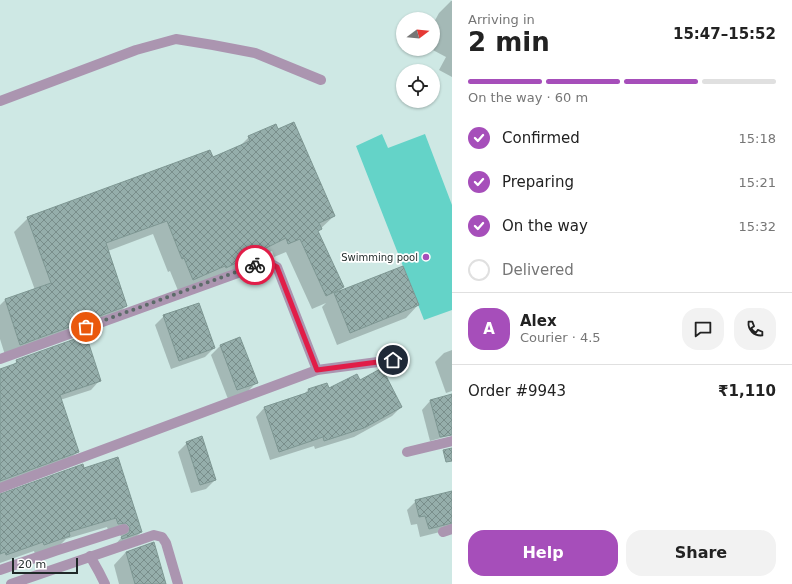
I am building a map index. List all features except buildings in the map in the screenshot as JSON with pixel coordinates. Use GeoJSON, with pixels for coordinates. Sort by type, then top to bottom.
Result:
{"type":"FeatureCollection","features":[{"type":"Feature","properties":{"kind":"street"},"geometry":{"type":"LineString","coordinates":[[0,101],[136,50],[176,39],[213,44],[255,53],[321,80]]}},
{"type":"Feature","properties":{"kind":"street"},"geometry":{"type":"LineString","coordinates":[[0,359],[268,262],[277,267],[317,370]]}},
{"type":"Feature","properties":{"kind":"street"},"geometry":{"type":"LineString","coordinates":[[0,488],[317,370],[393,360]]}},
{"type":"Feature","properties":{"kind":"street"},"geometry":{"type":"LineString","coordinates":[[407,452],[452,441]]}},
{"type":"Feature","properties":{"kind":"street"},"geometry":{"type":"LineString","coordinates":[[0,570],[124,529]]}},
{"type":"Feature","properties":{"kind":"street"},"geometry":{"type":"LineString","coordinates":[[11,584],[154,534],[162,537],[166,543],[178,584]]}},
{"type":"Feature","properties":{"kind":"street"},"geometry":{"type":"LineString","coordinates":[[90,556],[100,572],[105,584]]}},
{"type":"Feature","properties":{"kind":"water","name":"Swimming pool"},"geometry":{"type":"Polygon","coordinates":[[[382,134],[388,148],[425,134],[452,205],[452,310],[424,320],[356,146],[382,134]]]}},
{"type":"Feature","properties":{"kind":"way so far"},"geometry":{"type":"LineString","coordinates":[[86,327],[255,265]]}},
{"type":"Feature","properties":{"kind":"place","name":"Swimming pool"},"geometry":{"type":"Point","coordinates":[426,257]}},
{"type":"Feature","properties":{"kind":"route"},"geometry":{"type":"LineString","coordinates":[[255,265],[268,262],[277,267],[317,370],[393,360]]}}]}
